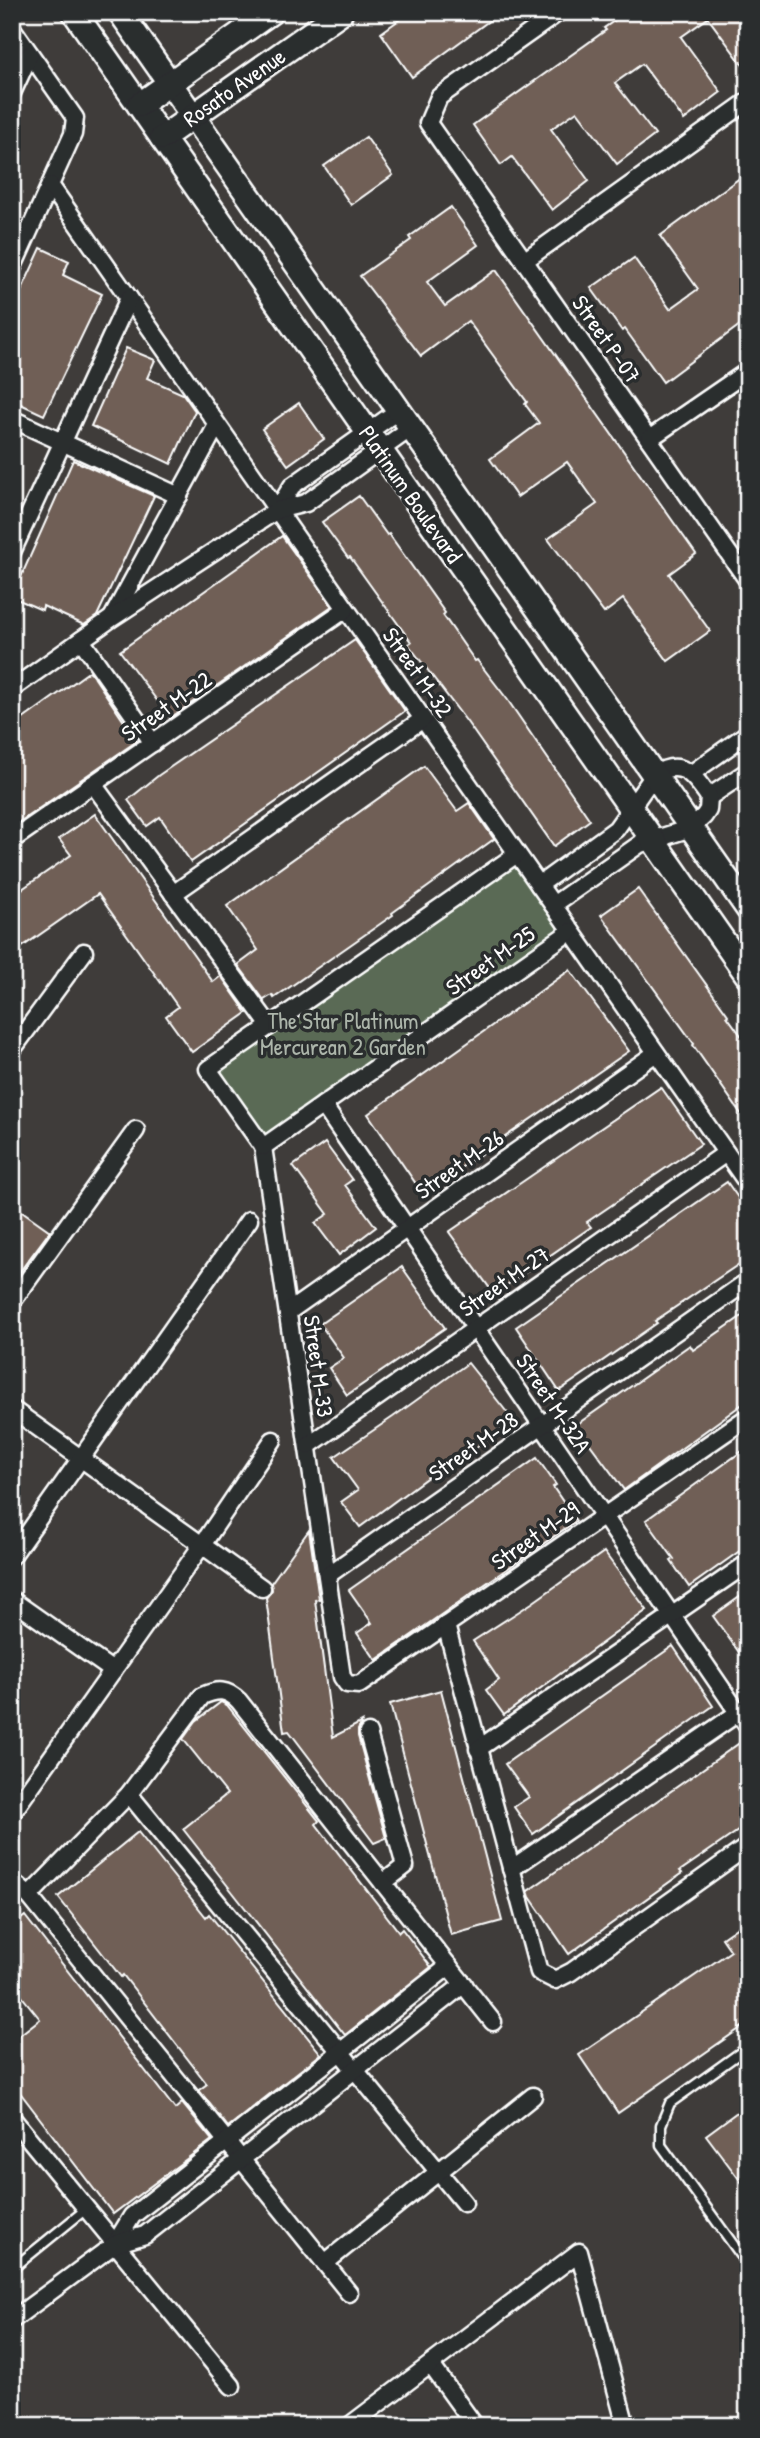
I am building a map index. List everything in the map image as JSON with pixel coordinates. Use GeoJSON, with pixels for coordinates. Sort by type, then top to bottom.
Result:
{"type":"FeatureCollection","features":[{"type":"Feature","properties":{"kind":"street","name":"Platinum Boulevard"},"geometry":{"type":"LineString","coordinates":[[74,12],[748,975]]}},
{"type":"Feature","properties":{"kind":"street","name":"Platinum Boulevard"},"geometry":{"type":"LineString","coordinates":[[120,12],[748,909]]}},
{"type":"Feature","properties":{"kind":"street","name":"Rosato Avenue"},"geometry":{"type":"LineString","coordinates":[[139,105],[271,12]]}},
{"type":"Feature","properties":{"kind":"street","name":"Rosato Avenue"},"geometry":{"type":"LineString","coordinates":[[162,138],[341,12]]}},
{"type":"Feature","properties":{"kind":"street","name":"Street P-07"},"geometry":{"type":"LineString","coordinates":[[559,12],[439,97],[428,123],[748,581]]}},
{"type":"Feature","properties":{"kind":"street"},"geometry":{"type":"LineString","coordinates":[[12,28],[75,118],[50,185],[12,269]]}},
{"type":"Feature","properties":{"kind":"street"},"geometry":{"type":"LineString","coordinates":[[12,93],[30,54]]}},
{"type":"Feature","properties":{"kind":"street"},"geometry":{"type":"LineString","coordinates":[[524,261],[748,101]]}},
{"type":"Feature","properties":{"kind":"street","name":"Street M-32"},"geometry":{"type":"LineString","coordinates":[[50,185],[748,1184]]}},
{"type":"Feature","properties":{"kind":"street"},"geometry":{"type":"LineString","coordinates":[[12,552],[129,298]]}},
{"type":"Feature","properties":{"kind":"street"},"geometry":{"type":"LineString","coordinates":[[649,439],[748,371]]}},
{"type":"Feature","properties":{"kind":"street"},"geometry":{"type":"LineString","coordinates":[[12,419],[178,496]]}},
{"type":"Feature","properties":{"kind":"street"},"geometry":{"type":"LineString","coordinates":[[12,689],[112,618],[277,510],[292,486],[374,441],[405,420]]}},
{"type":"Feature","properties":{"kind":"street"},"geometry":{"type":"LineString","coordinates":[[112,618],[218,425]]}},
{"type":"Feature","properties":{"kind":"street","name":"Street M-22"},"geometry":{"type":"LineString","coordinates":[[12,840],[346,609]]}},
{"type":"Feature","properties":{"kind":"street"},"geometry":{"type":"LineString","coordinates":[[81,640],[153,743]]}},
{"type":"Feature","properties":{"kind":"street"},"geometry":{"type":"LineString","coordinates":[[173,894],[423,719]]}},
{"type":"Feature","properties":{"kind":"street"},"geometry":{"type":"LineString","coordinates":[[692,773],[748,733]]}},
{"type":"Feature","properties":{"kind":"street"},"geometry":{"type":"LineString","coordinates":[[539,885],[616,829],[654,775],[670,768],[680,768],[692,773],[709,797],[708,810],[691,828],[631,849],[552,905]]}},
{"type":"Feature","properties":{"kind":"street"},"geometry":{"type":"LineString","coordinates":[[709,797],[748,771]]}},
{"type":"Feature","properties":{"kind":"street"},"geometry":{"type":"LineString","coordinates":[[93,785],[270,1026],[517,854]]}},
{"type":"Feature","properties":{"kind":"street","name":"Street M-25"},"geometry":{"type":"LineString","coordinates":[[262,1147],[571,931]]}},
{"type":"Feature","properties":{"kind":"street"},"geometry":{"type":"LineString","coordinates":[[12,1050],[84,952]]}},
{"type":"Feature","properties":{"kind":"street","name":"Street M-33"},"geometry":{"type":"LineString","coordinates":[[270,1026],[208,1069],[262,1147],[342,1677],[347,1684]]}},
{"type":"Feature","properties":{"kind":"street","name":"Street M-26"},"geometry":{"type":"LineString","coordinates":[[288,1312],[656,1053]]}},
{"type":"Feature","properties":{"kind":"street","name":"Street M-32A"},"geometry":{"type":"LineString","coordinates":[[323,1105],[673,1616],[743,1709],[748,1727]]}},
{"type":"Feature","properties":{"kind":"street"},"geometry":{"type":"LineString","coordinates":[[12,1302],[136,1130]]}},
{"type":"Feature","properties":{"kind":"street","name":"Street M-27"},"geometry":{"type":"LineString","coordinates":[[308,1446],[726,1153]]}},
{"type":"Feature","properties":{"kind":"street"},"geometry":{"type":"LineString","coordinates":[[12,1556],[249,1220]]}},
{"type":"Feature","properties":{"kind":"street","name":"Street M-28"},"geometry":{"type":"LineString","coordinates":[[328,1575],[748,1281]]}},
{"type":"Feature","properties":{"kind":"street"},"geometry":{"type":"LineString","coordinates":[[12,1409],[262,1588]]}},
{"type":"Feature","properties":{"kind":"street","name":"Street M-29"},"geometry":{"type":"LineString","coordinates":[[347,1684],[359,1685],[748,1417]]}},
{"type":"Feature","properties":{"kind":"street"},"geometry":{"type":"LineString","coordinates":[[15,1804],[113,1671],[273,1440]]}},
{"type":"Feature","properties":{"kind":"street"},"geometry":{"type":"LineString","coordinates":[[478,1749],[748,1563]]}},
{"type":"Feature","properties":{"kind":"street"},"geometry":{"type":"LineString","coordinates":[[12,1600],[113,1671]]}},
{"type":"Feature","properties":{"kind":"street"},"geometry":{"type":"LineString","coordinates":[[446,1625],[539,1972],[555,1980],[571,1972],[748,1846]]}},
{"type":"Feature","properties":{"kind":"street"},"geometry":{"type":"LineString","coordinates":[[29,1896],[129,1794],[202,1696],[215,1690],[230,1692],[493,2022]]}},
{"type":"Feature","properties":{"kind":"street"},"geometry":{"type":"LineString","coordinates":[[511,1869],[743,1709]]}},
{"type":"Feature","properties":{"kind":"street"},"geometry":{"type":"LineString","coordinates":[[369,1733],[405,1866],[383,1882]]}},
{"type":"Feature","properties":{"kind":"street"},"geometry":{"type":"LineString","coordinates":[[129,1794],[464,2203]]}},
{"type":"Feature","properties":{"kind":"street"},"geometry":{"type":"LineString","coordinates":[[12,1881],[29,1896],[349,2293]]}},
{"type":"Feature","properties":{"kind":"street"},"geometry":{"type":"LineString","coordinates":[[115,2244],[132,2216],[449,1966]]}},
{"type":"Feature","properties":{"kind":"street"},"geometry":{"type":"LineString","coordinates":[[12,2320],[115,2244],[145,2235],[464,1984]]}},
{"type":"Feature","properties":{"kind":"street"},"geometry":{"type":"LineString","coordinates":[[324,2263],[533,2096]]}},
{"type":"Feature","properties":{"kind":"street"},"geometry":{"type":"LineString","coordinates":[[12,2118],[232,2386]]}},
{"type":"Feature","properties":{"kind":"street"},"geometry":{"type":"LineString","coordinates":[[349,2426],[579,2252],[626,2426]]}},
{"type":"Feature","properties":{"kind":"street"},"geometry":{"type":"LineString","coordinates":[[431,2365],[475,2426]]}},
{"type":"Feature","properties":{"kind":"lane"},"geometry":{"type":"LineString","coordinates":[[748,2047],[670,2103],[662,2125],[661,2145],[748,2265]]}},
{"type":"Feature","properties":{"kind":"lane"},"geometry":{"type":"LineString","coordinates":[[12,2269],[86,2209]]}},
{"type":"Feature","properties":{"kind":"green space","name":"The Star Platinum Mercurean 2 Garden"},"geometry":{"type":"Polygon","coordinates":[[[517,854],[571,931],[263,1147],[209,1069],[517,854]]]}},
{"type":"Feature","properties":{"kind":"building"},"geometry":{"type":"Polygon","coordinates":[[[410,12],[501,12],[412,77],[381,33],[410,12]]]}},
{"type":"Feature","properties":{"kind":"building"},"geometry":{"type":"Polygon","coordinates":[[[627,12],[748,12],[748,72],[708,18],[681,37],[721,92],[684,120],[642,64],[615,83],[655,135],[617,164],[577,111],[551,129],[589,181],[552,210],[512,157],[501,165],[473,125],[627,12]]]}},
{"type":"Feature","properties":{"kind":"building"},"geometry":{"type":"Polygon","coordinates":[[[366,137],[393,175],[351,205],[324,166],[366,137]]]}},
{"type":"Feature","properties":{"kind":"building"},"geometry":{"type":"Polygon","coordinates":[[[748,172],[748,319],[663,382],[591,288],[634,258],[670,309],[698,289],[660,236],[748,172]]]}},
{"type":"Feature","properties":{"kind":"building"},"geometry":{"type":"Polygon","coordinates":[[[451,207],[478,245],[427,282],[445,306],[496,270],[696,554],[669,574],[710,631],[668,661],[623,599],[604,613],[548,539],[597,504],[567,462],[517,497],[490,459],[539,423],[525,404],[527,402],[468,321],[421,356],[360,276],[411,240],[409,237],[451,207]]]}},
{"type":"Feature","properties":{"kind":"building"},"geometry":{"type":"Polygon","coordinates":[[[41,248],[69,261],[63,275],[102,294],[44,415],[12,400],[12,311],[41,248]]]}},
{"type":"Feature","properties":{"kind":"building"},"geometry":{"type":"Polygon","coordinates":[[[126,348],[155,360],[147,378],[183,394],[195,411],[171,464],[91,426],[126,348]]]}},
{"type":"Feature","properties":{"kind":"building"},"geometry":{"type":"Polygon","coordinates":[[[299,403],[324,439],[288,465],[262,429],[299,403]]]}},
{"type":"Feature","properties":{"kind":"building"},"geometry":{"type":"Polygon","coordinates":[[[73,460],[154,496],[97,616],[84,625],[43,606],[42,610],[12,597],[73,460]]]}},
{"type":"Feature","properties":{"kind":"building"},"geometry":{"type":"Polygon","coordinates":[[[359,496],[445,613],[443,615],[475,661],[477,660],[507,699],[590,820],[554,846],[467,722],[408,644],[411,642],[322,522],[359,496]]]}},
{"type":"Feature","properties":{"kind":"building"},"geometry":{"type":"Polygon","coordinates":[[[282,536],[332,606],[170,718],[120,651],[282,536]]]}},
{"type":"Feature","properties":{"kind":"building"},"geometry":{"type":"Polygon","coordinates":[[[355,640],[405,711],[191,862],[160,817],[147,826],[128,800],[159,775],[355,640]]]}},
{"type":"Feature","properties":{"kind":"building"},"geometry":{"type":"Polygon","coordinates":[[[90,671],[137,741],[12,827],[12,727],[90,671]]]}},
{"type":"Feature","properties":{"kind":"building"},"geometry":{"type":"Polygon","coordinates":[[[424,766],[457,811],[469,803],[494,839],[392,913],[393,915],[274,998],[272,995],[264,1000],[238,965],[258,950],[227,906],[424,766]]]}},
{"type":"Feature","properties":{"kind":"building"},"geometry":{"type":"Polygon","coordinates":[[[95,814],[213,982],[221,976],[247,1013],[192,1052],[166,1016],[178,1007],[98,894],[12,954],[12,896],[71,855],[59,839],[95,814]]]}},
{"type":"Feature","properties":{"kind":"building"},"geometry":{"type":"Polygon","coordinates":[[[638,889],[748,1045],[748,1124],[601,915],[638,889]]]}},
{"type":"Feature","properties":{"kind":"building"},"geometry":{"type":"Polygon","coordinates":[[[570,970],[629,1051],[423,1194],[368,1114],[570,970]]]}},
{"type":"Feature","properties":{"kind":"building"},"geometry":{"type":"Polygon","coordinates":[[[661,1087],[701,1144],[587,1222],[591,1227],[494,1294],[449,1232],[661,1087]]]}},
{"type":"Feature","properties":{"kind":"building"},"geometry":{"type":"Polygon","coordinates":[[[325,1143],[352,1180],[345,1185],[376,1227],[339,1255],[315,1223],[328,1214],[293,1166],[325,1143]]]}},
{"type":"Feature","properties":{"kind":"building"},"geometry":{"type":"Polygon","coordinates":[[[727,1182],[748,1212],[748,1258],[559,1391],[516,1327],[727,1182]]]}},
{"type":"Feature","properties":{"kind":"building"},"geometry":{"type":"Polygon","coordinates":[[[12,1204],[50,1231],[12,1282],[12,1204]]]}},
{"type":"Feature","properties":{"kind":"building"},"geometry":{"type":"Polygon","coordinates":[[[402,1267],[445,1328],[347,1395],[329,1368],[344,1358],[320,1324],[402,1267]]]}},
{"type":"Feature","properties":{"kind":"building"},"geometry":{"type":"Polygon","coordinates":[[[748,1312],[748,1400],[624,1490],[576,1425],[690,1345],[693,1350],[748,1312]]]}},
{"type":"Feature","properties":{"kind":"building"},"geometry":{"type":"Polygon","coordinates":[[[468,1363],[513,1420],[443,1472],[440,1468],[360,1527],[341,1502],[358,1490],[334,1457],[468,1363]]]}},
{"type":"Feature","properties":{"kind":"building"},"geometry":{"type":"Polygon","coordinates":[[[748,1447],[748,1545],[689,1587],[671,1561],[674,1559],[646,1520],[748,1447]]]}},
{"type":"Feature","properties":{"kind":"building"},"geometry":{"type":"Polygon","coordinates":[[[537,1458],[576,1521],[376,1660],[357,1633],[372,1623],[349,1590],[537,1458]]]}},
{"type":"Feature","properties":{"kind":"building"},"geometry":{"type":"Polygon","coordinates":[[[309,1530],[319,1599],[315,1600],[333,1737],[362,1722],[358,1736],[386,1838],[374,1843],[289,1731],[284,1732],[266,1598],[272,1590],[271,1583],[309,1530]]]}},
{"type":"Feature","properties":{"kind":"building"},"geometry":{"type":"Polygon","coordinates":[[[604,1552],[647,1610],[504,1715],[486,1690],[499,1680],[473,1641],[604,1552]]]}},
{"type":"Feature","properties":{"kind":"building"},"geometry":{"type":"Polygon","coordinates":[[[748,1591],[748,1665],[713,1616],[748,1591]]]}},
{"type":"Feature","properties":{"kind":"building"},"geometry":{"type":"Polygon","coordinates":[[[673,1646],[713,1706],[533,1834],[514,1807],[529,1797],[505,1764],[673,1646]]]}},
{"type":"Feature","properties":{"kind":"building"},"geometry":{"type":"Polygon","coordinates":[[[441,1690],[502,1921],[451,1935],[390,1704],[441,1690]]]}},
{"type":"Feature","properties":{"kind":"building"},"geometry":{"type":"Polygon","coordinates":[[[221,1702],[227,1705],[319,1821],[316,1824],[399,1932],[402,1929],[431,1967],[345,2035],[183,1829],[227,1794],[183,1739],[196,1721],[221,1702]]]}},
{"type":"Feature","properties":{"kind":"building"},"geometry":{"type":"Polygon","coordinates":[[[741,1742],[748,1752],[748,1824],[569,1954],[528,1891],[741,1742]]]}},
{"type":"Feature","properties":{"kind":"building"},"geometry":{"type":"Polygon","coordinates":[[[138,1832],[206,1917],[209,1914],[321,2054],[228,2127],[199,2090],[207,2084],[123,1975],[121,1977],[58,1897],[138,1832]]]}},
{"type":"Feature","properties":{"kind":"building"},"geometry":{"type":"Polygon","coordinates":[[[25,1916],[175,2109],[182,2103],[212,2140],[113,2214],[12,2082],[12,2041],[40,2019],[12,1984],[12,1926],[25,1916]]]}},
{"type":"Feature","properties":{"kind":"building"},"geometry":{"type":"Polygon","coordinates":[[[748,1920],[748,2023],[618,2113],[579,2055],[731,1951],[722,1938],[748,1920]]]}},
{"type":"Feature","properties":{"kind":"building"},"geometry":{"type":"Polygon","coordinates":[[[748,2104],[748,2191],[706,2135],[748,2104]]]}}]}
